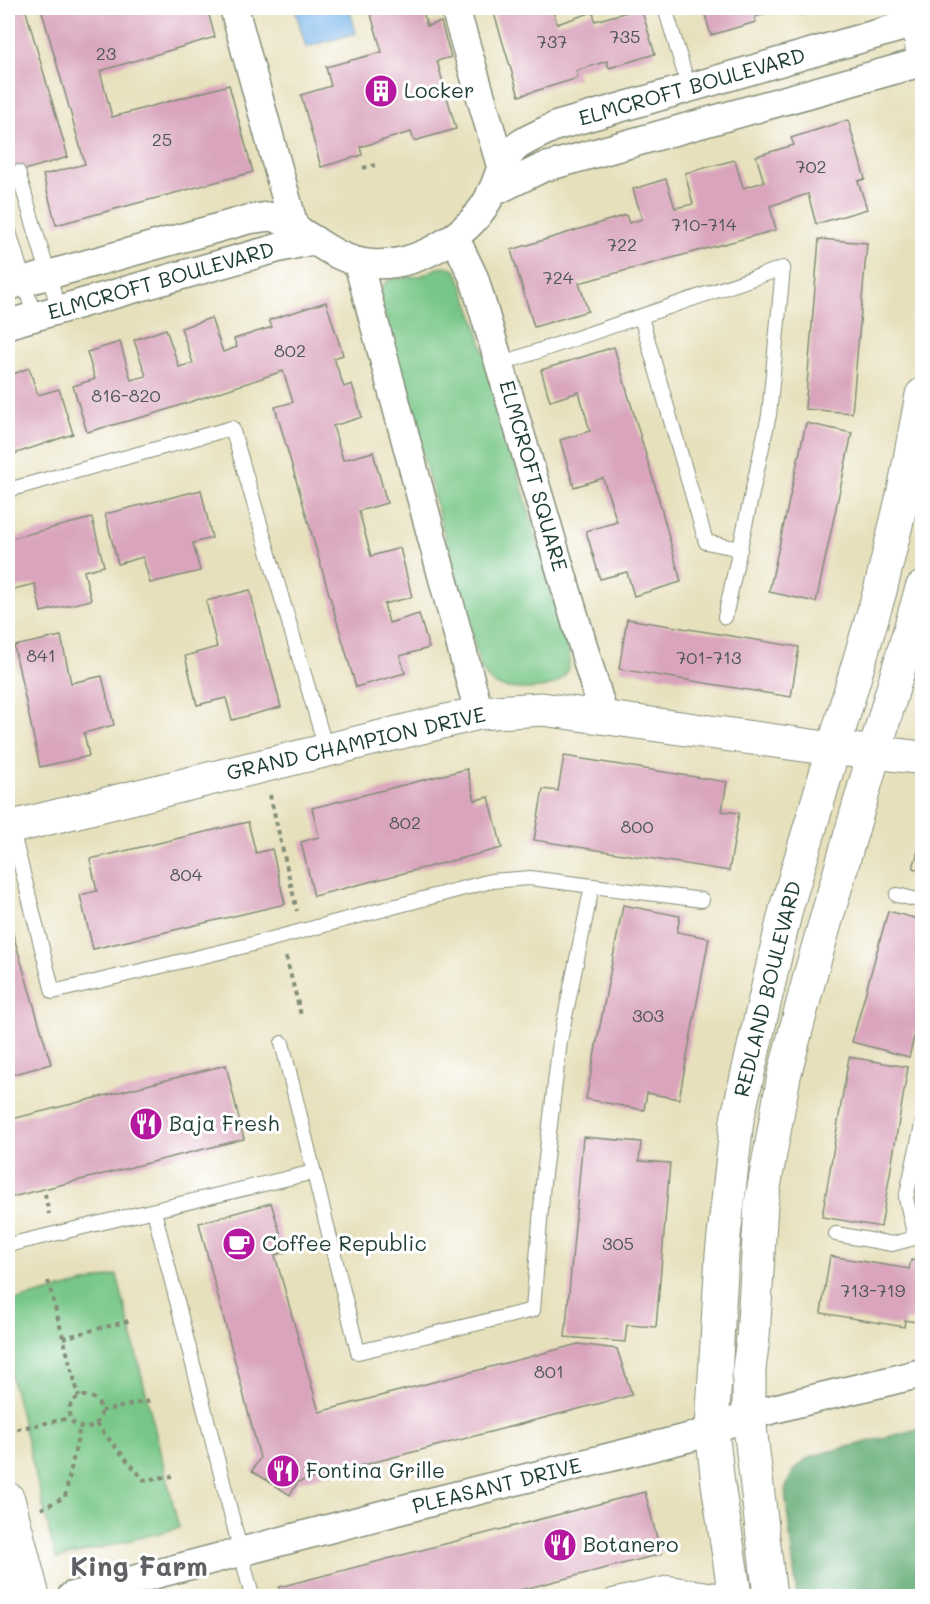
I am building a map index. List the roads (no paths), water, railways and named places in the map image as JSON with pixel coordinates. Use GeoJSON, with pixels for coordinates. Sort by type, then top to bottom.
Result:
{"type":"FeatureCollection","features":[{"type":"Feature","properties":{"kind":"main road","name":"REDLAND BOULEVARD"},"geometry":{"type":"LineString","coordinates":[[735,1595],[712,1429],[722,1254],[736,1120],[786,909],[880,591],[904,491],[922,395]]}},
{"type":"Feature","properties":{"kind":"main road","name":"REDLAND BOULEVARD"},"geometry":{"type":"LineString","coordinates":[[770,1596],[749,1418],[749,1370],[760,1204],[784,1076],[811,972],[922,588]]}},
{"type":"Feature","properties":{"kind":"main road","name":"GRAND CHAMPION DRIVE"},"geometry":{"type":"LineString","coordinates":[[9,822],[479,713],[542,709],[833,749],[922,758]]}},
{"type":"Feature","properties":{"kind":"main road"},"geometry":{"type":"LineString","coordinates":[[8,1499],[33,1596]]}},
{"type":"Feature","properties":{"kind":"street"},"geometry":{"type":"LineString","coordinates":[[234,8],[304,234]]}},
{"type":"Feature","properties":{"kind":"street"},"geometry":{"type":"LineString","coordinates":[[455,8],[501,166]]}},
{"type":"Feature","properties":{"kind":"street","name":"ELMCROFT BOULEVARD"},"geometry":{"type":"LineString","coordinates":[[27,281],[250,219],[272,217],[286,222],[335,255],[358,262],[374,264],[424,255],[455,238],[475,218],[492,193],[501,166],[513,148],[556,126],[920,24]]}},
{"type":"Feature","properties":{"kind":"street","name":"ELMCROFT BOULEVARD"},"geometry":{"type":"LineString","coordinates":[[492,193],[542,168],[922,62]]}},
{"type":"Feature","properties":{"kind":"street","name":"ELMCROFT BOULEVARD"},"geometry":{"type":"LineString","coordinates":[[33,317],[278,248],[304,234]]}},
{"type":"Feature","properties":{"kind":"street","name":"ELMCROFT SQUARE"},"geometry":{"type":"LineString","coordinates":[[455,238],[474,278],[604,717]]}},
{"type":"Feature","properties":{"kind":"street"},"geometry":{"type":"LineString","coordinates":[[358,262],[479,713]]}},
{"type":"Feature","properties":{"kind":"street","name":"PLEASANT DRIVE"},"geometry":{"type":"LineString","coordinates":[[72,1596],[695,1436],[784,1407],[922,1374]]}},
{"type":"Feature","properties":{"kind":"lane"},"geometry":{"type":"LineString","coordinates":[[665,8],[690,88]]}},
{"type":"Feature","properties":{"kind":"lane"},"geometry":{"type":"LineString","coordinates":[[18,172],[27,281],[33,317]]}},
{"type":"Feature","properties":{"kind":"lane"},"geometry":{"type":"LineString","coordinates":[[8,228],[27,281],[33,317]]}},
{"type":"Feature","properties":{"kind":"lane"},"geometry":{"type":"LineString","coordinates":[[500,364],[783,268],[768,415],[725,617]]}},
{"type":"Feature","properties":{"kind":"lane"},"geometry":{"type":"LineString","coordinates":[[641,316],[706,542],[740,549]]}},
{"type":"Feature","properties":{"kind":"lane"},"geometry":{"type":"LineString","coordinates":[[8,490],[232,428],[326,749]]}},
{"type":"Feature","properties":{"kind":"lane"},"geometry":{"type":"LineString","coordinates":[[9,822],[53,992],[245,946],[491,881],[530,878],[702,900]]}},
{"type":"Feature","properties":{"kind":"lane"},"geometry":{"type":"LineString","coordinates":[[282,1043],[358,1352],[533,1310],[543,1183],[560,1041],[592,886]]}},
{"type":"Feature","properties":{"kind":"lane"},"geometry":{"type":"LineString","coordinates":[[897,894],[922,901]]}},
{"type":"Feature","properties":{"kind":"lane"},"geometry":{"type":"LineString","coordinates":[[836,1234],[892,1244],[919,1237],[906,1198],[922,1125]]}},
{"type":"Feature","properties":{"kind":"lane"},"geometry":{"type":"LineString","coordinates":[[8,1245],[314,1172]]}},
{"type":"Feature","properties":{"kind":"lane"},"geometry":{"type":"LineString","coordinates":[[154,1211],[252,1596]]}},
{"type":"Feature","properties":{"kind":"lane"},"geometry":{"type":"LineString","coordinates":[[612,1596],[668,1583],[735,1595]]}},
{"type":"Feature","properties":{"kind":"water"},"geometry":{"type":"Polygon","coordinates":[[[295,8],[349,8],[356,33],[306,47],[295,8]]]}},
{"type":"Feature","properties":{"kind":"place","name":"Locker"},"geometry":{"type":"Point","coordinates":[381,91]}},
{"type":"Feature","properties":{"kind":"place","name":"Baja Fresh"},"geometry":{"type":"Point","coordinates":[146,1124]}},
{"type":"Feature","properties":{"kind":"place","name":"Coffee Republic"},"geometry":{"type":"Point","coordinates":[239,1244]}},
{"type":"Feature","properties":{"kind":"place","name":"Fontina Grille"},"geometry":{"type":"Point","coordinates":[283,1471]}},
{"type":"Feature","properties":{"kind":"place","name":"Botanero"},"geometry":{"type":"Point","coordinates":[560,1545]}},
{"type":"Feature","properties":{"kind":"district","name":"King Farm"},"geometry":{"type":"Point","coordinates":[139,1567]}}]}
